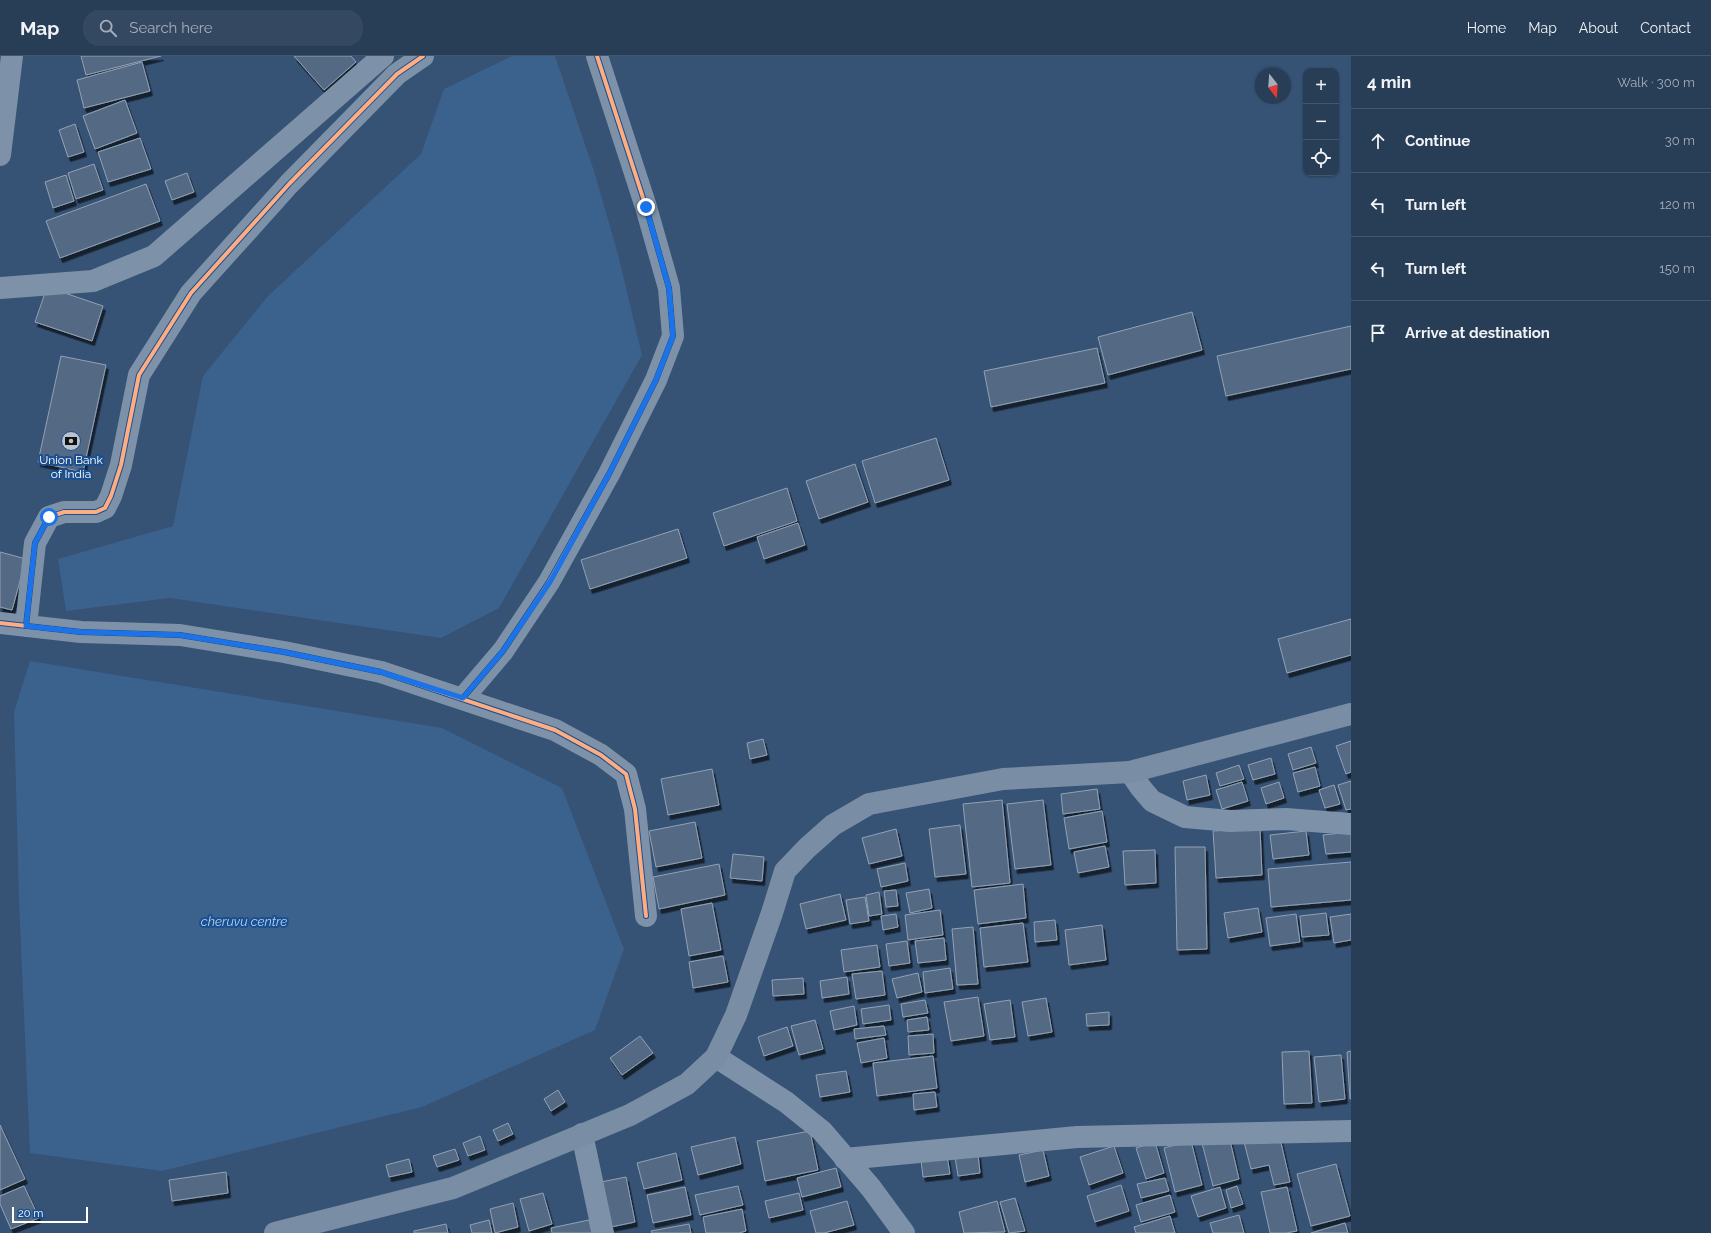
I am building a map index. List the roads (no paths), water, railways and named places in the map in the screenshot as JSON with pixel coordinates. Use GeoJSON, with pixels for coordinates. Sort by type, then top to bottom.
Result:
{"type":"FeatureCollection","features":[{"type":"Feature","properties":{"kind":"main road"},"geometry":{"type":"LineString","coordinates":[[275,1233],[452,1188],[630,1115],[688,1084],[716,1057],[736,1015],[785,872],[807,848],[833,826],[869,804],[1003,779],[1130,772],[1351,714]]}},
{"type":"Feature","properties":{"kind":"street"},"geometry":{"type":"LineString","coordinates":[[0,156],[2,121],[12,56]]}},
{"type":"Feature","properties":{"kind":"street"},"geometry":{"type":"LineString","coordinates":[[0,288],[93,281],[154,256],[383,56]]}},
{"type":"Feature","properties":{"kind":"street"},"geometry":{"type":"LineString","coordinates":[[26,626],[35,543],[49,517],[64,512],[96,512],[105,508],[111,496],[121,465],[139,375],[190,293],[300,173],[397,74],[423,56]]}},
{"type":"Feature","properties":{"kind":"street"},"geometry":{"type":"LineString","coordinates":[[463,698],[503,651],[550,582],[609,474],[656,380],[673,336],[669,288],[646,207],[597,56]]}},
{"type":"Feature","properties":{"kind":"street"},"geometry":{"type":"LineString","coordinates":[[0,623],[81,632],[180,635],[284,652],[381,672],[463,698],[555,730],[601,755],[626,774],[635,809],[646,916]]}},
{"type":"Feature","properties":{"kind":"street"},"geometry":{"type":"LineString","coordinates":[[1130,772],[1152,801],[1185,817],[1230,821],[1286,819],[1351,824]]}},
{"type":"Feature","properties":{"kind":"street"},"geometry":{"type":"LineString","coordinates":[[716,1057],[786,1102],[822,1131],[871,1188],[904,1233]]}},
{"type":"Feature","properties":{"kind":"street"},"geometry":{"type":"LineString","coordinates":[[845,1159],[1077,1137],[1351,1131]]}},
{"type":"Feature","properties":{"kind":"street"},"geometry":{"type":"LineString","coordinates":[[582,1134],[603,1233]]}},
{"type":"Feature","properties":{"kind":"water"},"geometry":{"type":"Polygon","coordinates":[[[512,56],[555,56],[594,171],[618,254],[642,355],[499,608],[441,638],[170,598],[66,611],[58,559],[173,526],[203,376],[268,296],[421,154],[444,89],[512,56]]]}},
{"type":"Feature","properties":{"kind":"water","name":"cheruvu centre"},"geometry":{"type":"Polygon","coordinates":[[[30,661],[442,728],[562,788],[624,949],[595,1030],[422,1107],[162,1171],[30,1153],[19,901],[14,712],[30,661]]]}},
{"type":"Feature","properties":{"kind":"place","name":"Union Bank of India"},"geometry":{"type":"Point","coordinates":[71,441]}}]}
